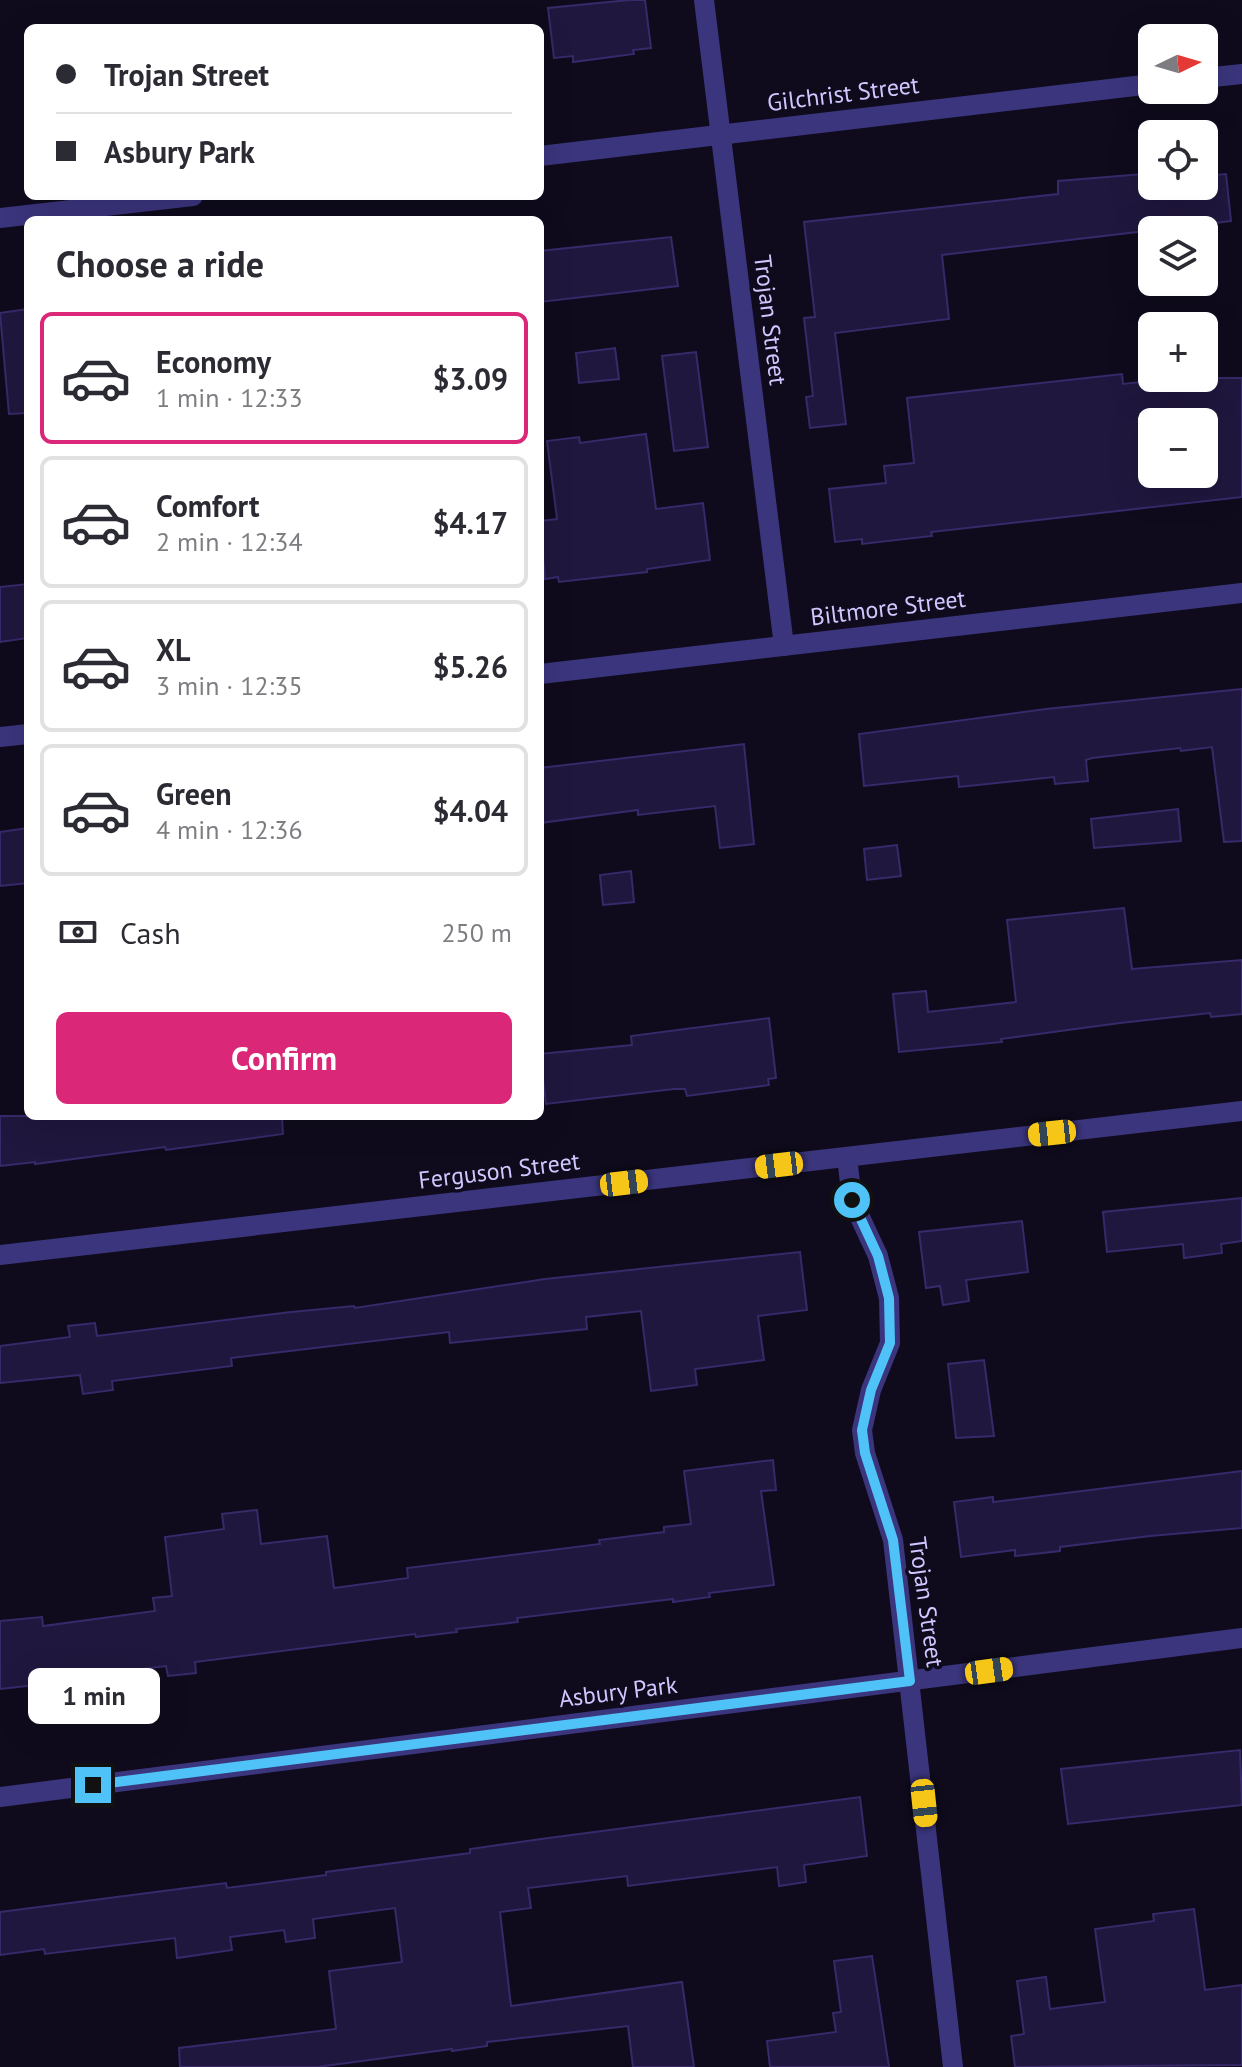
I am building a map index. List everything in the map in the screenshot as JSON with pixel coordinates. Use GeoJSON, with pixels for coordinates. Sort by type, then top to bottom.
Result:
{"type":"FeatureCollection","features":[{"type":"Feature","properties":{"kind":"street","name":"Trojan Street"},"geometry":{"type":"LineString","coordinates":[[704,0],[784,646]]}},
{"type":"Feature","properties":{"kind":"street"},"geometry":{"type":"LineString","coordinates":[[1218,77],[1242,74]]}},
{"type":"Feature","properties":{"kind":"street","name":"Gilchrist Street"},"geometry":{"type":"LineString","coordinates":[[544,156],[1138,86]]}},
{"type":"Feature","properties":{"kind":"street"},"geometry":{"type":"LineString","coordinates":[[0,218],[158,200]]}},
{"type":"Feature","properties":{"kind":"street","name":"Biltmore Street"},"geometry":{"type":"LineString","coordinates":[[544,674],[1242,593]]}},
{"type":"Feature","properties":{"kind":"street"},"geometry":{"type":"LineString","coordinates":[[0,737],[24,734]]}},
{"type":"Feature","properties":{"kind":"street","name":"Ferguson Street"},"geometry":{"type":"LineString","coordinates":[[0,1255],[1242,1111]]}},
{"type":"Feature","properties":{"kind":"street","name":"Trojan Street"},"geometry":{"type":"LineString","coordinates":[[847,1157],[852,1200],[878,1256],[889,1298],[890,1343],[871,1390],[862,1430],[865,1453],[893,1540],[953,2067]]}},
{"type":"Feature","properties":{"kind":"street","name":"Asbury Park"},"geometry":{"type":"LineString","coordinates":[[0,1797],[1242,1638]]}},
{"type":"Feature","properties":{"kind":"building"},"geometry":{"type":"Polygon","coordinates":[[[645,0],[651,48],[633,50],[634,54],[573,62],[573,56],[554,58],[548,8],[645,0]]]}},
{"type":"Feature","properties":{"kind":"building"},"geometry":{"type":"Polygon","coordinates":[[[1138,174],[1138,200],[1218,200],[1218,175],[1226,174],[1231,221],[1218,223],[1218,216],[1138,216],[1138,232],[942,255],[949,319],[835,333],[846,424],[810,428],[806,397],[813,396],[804,318],[815,317],[804,222],[1058,194],[1058,181],[1138,174]]]}},
{"type":"Feature","properties":{"kind":"building"},"geometry":{"type":"Polygon","coordinates":[[[671,237],[678,286],[544,302],[544,251],[671,237]]]}},
{"type":"Feature","properties":{"kind":"building"},"geometry":{"type":"Polygon","coordinates":[[[24,310],[24,413],[9,414],[0,313],[24,310]]]}},
{"type":"Feature","properties":{"kind":"building"},"geometry":{"type":"Polygon","coordinates":[[[615,348],[619,379],[579,383],[576,353],[615,348]]]}},
{"type":"Feature","properties":{"kind":"building"},"geometry":{"type":"Polygon","coordinates":[[[696,352],[708,447],[674,451],[662,356],[696,352]]]}},
{"type":"Feature","properties":{"kind":"building"},"geometry":{"type":"Polygon","coordinates":[[[1122,374],[1123,384],[1138,382],[1138,392],[1218,392],[1218,378],[1242,378],[1242,497],[931,532],[932,536],[862,544],[862,539],[835,542],[829,489],[886,483],[884,466],[914,463],[907,398],[1122,374]]]}},
{"type":"Feature","properties":{"kind":"building"},"geometry":{"type":"Polygon","coordinates":[[[646,434],[656,509],[703,503],[710,560],[647,569],[647,572],[559,582],[558,577],[545,579],[544,521],[557,519],[547,441],[579,437],[580,443],[646,434]]]}},
{"type":"Feature","properties":{"kind":"building"},"geometry":{"type":"Polygon","coordinates":[[[24,584],[24,639],[0,642],[0,587],[24,584]]]}},
{"type":"Feature","properties":{"kind":"building"},"geometry":{"type":"Polygon","coordinates":[[[1242,689],[1242,841],[1224,842],[1212,747],[1092,758],[1086,760],[1088,781],[1055,784],[1054,777],[959,787],[958,776],[864,786],[859,734],[1046,709],[1242,689]]]}},
{"type":"Feature","properties":{"kind":"building"},"geometry":{"type":"Polygon","coordinates":[[[744,744],[754,844],[720,848],[715,806],[638,815],[638,810],[544,822],[544,768],[744,744]]]}},
{"type":"Feature","properties":{"kind":"building"},"geometry":{"type":"Polygon","coordinates":[[[1178,809],[1181,841],[1094,848],[1091,819],[1178,809]]]}},
{"type":"Feature","properties":{"kind":"building"},"geometry":{"type":"Polygon","coordinates":[[[24,829],[24,883],[0,886],[0,832],[24,829]]]}},
{"type":"Feature","properties":{"kind":"building"},"geometry":{"type":"Polygon","coordinates":[[[897,845],[901,876],[867,880],[864,849],[897,845]]]}},
{"type":"Feature","properties":{"kind":"building"},"geometry":{"type":"Polygon","coordinates":[[[631,871],[634,902],[603,905],[600,875],[631,871]]]}},
{"type":"Feature","properties":{"kind":"building"},"geometry":{"type":"Polygon","coordinates":[[[1124,908],[1132,969],[1242,960],[1242,1014],[1211,1017],[1210,1013],[1001,1039],[1002,1042],[899,1052],[893,994],[926,991],[928,1012],[1016,1002],[1007,920],[1124,908]]]}},
{"type":"Feature","properties":{"kind":"building"},"geometry":{"type":"Polygon","coordinates":[[[769,1018],[776,1078],[768,1079],[769,1085],[687,1096],[685,1089],[674,1089],[546,1104],[544,1054],[632,1045],[631,1036],[769,1018]]]}},
{"type":"Feature","properties":{"kind":"building"},"geometry":{"type":"Polygon","coordinates":[[[0,1116],[24,1116],[24,1120],[282,1120],[283,1134],[166,1150],[165,1147],[0,1166],[0,1116]]]}},
{"type":"Feature","properties":{"kind":"building"},"geometry":{"type":"Polygon","coordinates":[[[1242,1198],[1242,1241],[1221,1244],[1222,1253],[1184,1258],[1183,1244],[1107,1252],[1103,1212],[1242,1198]]]}},
{"type":"Feature","properties":{"kind":"building"},"geometry":{"type":"Polygon","coordinates":[[[1022,1221],[1028,1272],[966,1280],[969,1301],[943,1305],[940,1286],[926,1288],[919,1232],[1022,1221]]]}},
{"type":"Feature","properties":{"kind":"building"},"geometry":{"type":"Polygon","coordinates":[[[800,1252],[807,1310],[758,1316],[764,1360],[695,1369],[697,1385],[651,1391],[641,1311],[586,1317],[587,1329],[450,1343],[449,1332],[231,1358],[232,1366],[112,1381],[113,1390],[83,1394],[80,1375],[0,1383],[0,1346],[70,1337],[68,1326],[95,1323],[97,1336],[291,1312],[355,1308],[545,1279],[800,1252]]]}},
{"type":"Feature","properties":{"kind":"building"},"geometry":{"type":"Polygon","coordinates":[[[984,1360],[994,1436],[956,1438],[948,1364],[984,1360]]]}},
{"type":"Feature","properties":{"kind":"building"},"geometry":{"type":"Polygon","coordinates":[[[773,1460],[776,1490],[761,1491],[774,1585],[709,1593],[710,1597],[673,1602],[673,1599],[517,1618],[518,1622],[456,1629],[457,1632],[416,1637],[415,1634],[195,1662],[196,1673],[168,1676],[166,1666],[69,1678],[65,1680],[67,1691],[38,1695],[36,1685],[0,1689],[0,1621],[42,1617],[43,1626],[155,1611],[153,1598],[172,1596],[165,1537],[224,1529],[222,1514],[257,1510],[261,1544],[327,1536],[334,1588],[408,1578],[407,1568],[600,1544],[599,1540],[664,1532],[664,1527],[691,1524],[684,1471],[773,1460]]]}},
{"type":"Feature","properties":{"kind":"building"},"geometry":{"type":"Polygon","coordinates":[[[1242,1471],[1242,1528],[1060,1547],[1060,1551],[1015,1556],[1015,1550],[961,1557],[954,1502],[993,1497],[993,1502],[1242,1471]]]}},
{"type":"Feature","properties":{"kind":"building"},"geometry":{"type":"Polygon","coordinates":[[[1240,1750],[1242,1805],[1068,1824],[1061,1769],[1240,1750]]]}},
{"type":"Feature","properties":{"kind":"building"},"geometry":{"type":"Polygon","coordinates":[[[860,1797],[867,1856],[804,1865],[806,1882],[779,1886],[777,1867],[628,1886],[627,1876],[528,1888],[531,1908],[500,1912],[511,2006],[682,1982],[694,2067],[633,2067],[628,2026],[487,2042],[487,2046],[317,2067],[180,2067],[179,2048],[336,2029],[329,1971],[402,1962],[395,1908],[313,1919],[315,1938],[286,1942],[284,1930],[230,1937],[232,1950],[177,1958],[175,1938],[45,1954],[44,1949],[0,1955],[0,1912],[226,1883],[227,1888],[326,1875],[326,1872],[470,1853],[470,1849],[860,1797]]]}},
{"type":"Feature","properties":{"kind":"building"},"geometry":{"type":"Polygon","coordinates":[[[1194,1909],[1205,1990],[1242,1985],[1242,2065],[1015,2067],[1011,2036],[1024,2034],[1017,1981],[1046,1977],[1050,2009],[1105,2002],[1095,1929],[1154,1921],[1153,1914],[1194,1909]]]}},
{"type":"Feature","properties":{"kind":"building"},"geometry":{"type":"Polygon","coordinates":[[[872,1956],[889,2067],[770,2067],[767,2041],[836,2032],[833,2013],[841,2012],[834,1961],[872,1956]]]}},
{"type":"Feature","properties":{"kind":"route"},"geometry":{"type":"LineString","coordinates":[[93,1785],[910,1681],[893,1540],[865,1453],[862,1430],[871,1390],[890,1343],[889,1298],[878,1256],[852,1200]]}}]}
